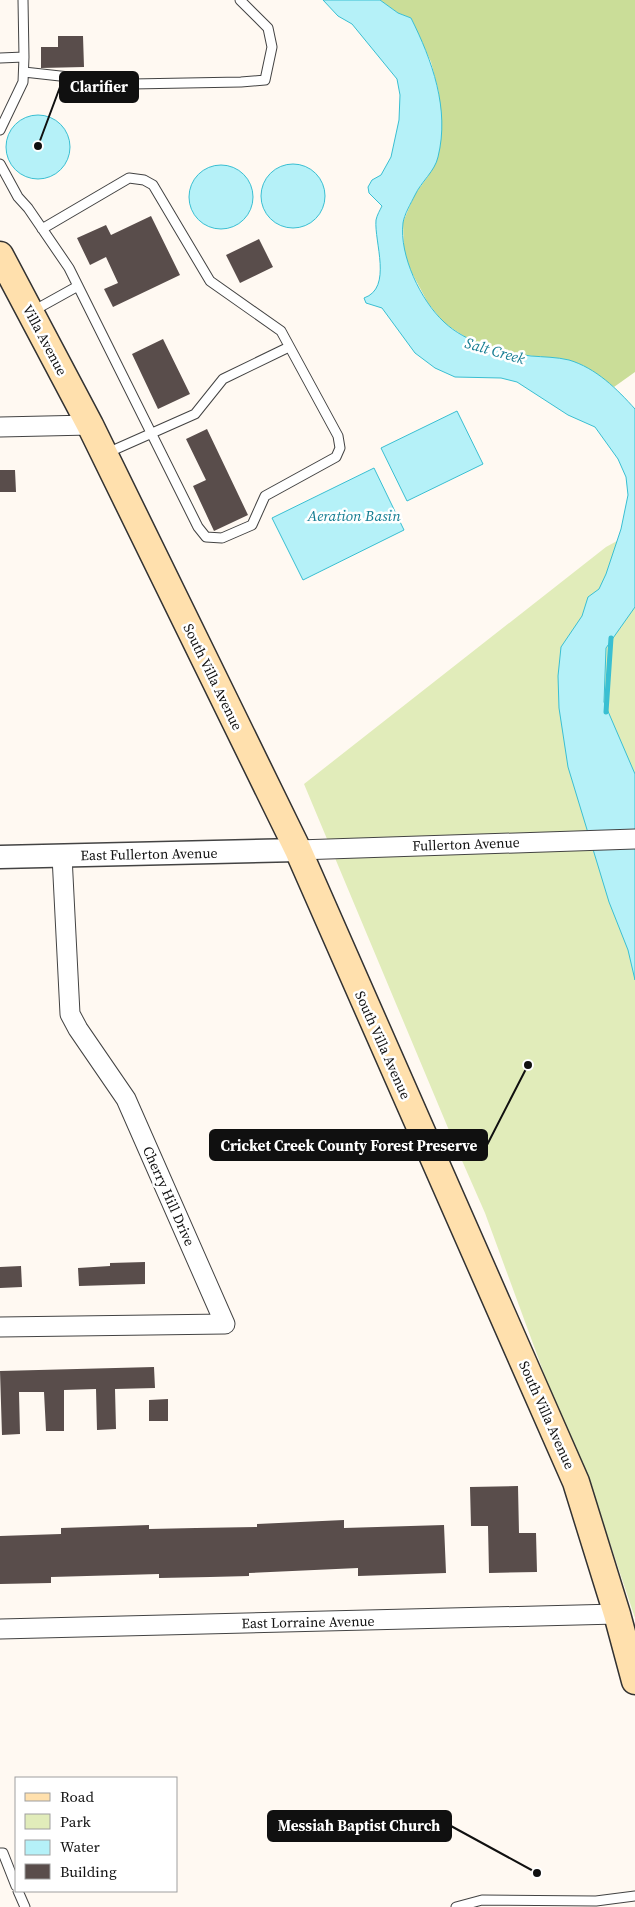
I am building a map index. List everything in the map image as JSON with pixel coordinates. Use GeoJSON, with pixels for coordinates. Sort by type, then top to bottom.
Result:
{"type":"FeatureCollection","features":[{"type":"Feature","properties":{"kind":"main road","name":"Villa Avenue"},"geometry":{"type":"LineString","coordinates":[[0,255],[90,425]]}},
{"type":"Feature","properties":{"kind":"main road","name":"South Villa Avenue"},"geometry":{"type":"LineString","coordinates":[[90,425],[298,850],[576,1482],[635,1682]]}},
{"type":"Feature","properties":{"kind":"street"},"geometry":{"type":"LineString","coordinates":[[0,427],[90,425]]}},
{"type":"Feature","properties":{"kind":"street","name":"Fullerton Avenue"},"geometry":{"type":"LineString","coordinates":[[298,850],[635,839]]}},
{"type":"Feature","properties":{"kind":"street","name":"East Fullerton Avenue"},"geometry":{"type":"LineString","coordinates":[[0,857],[298,850]]}},
{"type":"Feature","properties":{"kind":"street","name":"Cherry Hill Drive"},"geometry":{"type":"LineString","coordinates":[[0,1328],[225,1324],[126,1099],[78,1029],[70,1014],[62,856]]}},
{"type":"Feature","properties":{"kind":"street","name":"East Lorraine Avenue"},"geometry":{"type":"LineString","coordinates":[[0,1629],[616,1614]]}},
{"type":"Feature","properties":{"kind":"lane"},"geometry":{"type":"LineString","coordinates":[[0,130],[23,82],[23,0]]}},
{"type":"Feature","properties":{"kind":"lane"},"geometry":{"type":"LineString","coordinates":[[24,72],[132,84],[265,80],[272,47],[268,28],[240,0]]}},
{"type":"Feature","properties":{"kind":"lane"},"geometry":{"type":"LineString","coordinates":[[0,58],[24,57]]}},
{"type":"Feature","properties":{"kind":"lane"},"geometry":{"type":"LineString","coordinates":[[0,164],[18,197],[28,208],[69,268],[198,527],[206,537],[222,538],[252,525],[265,496],[336,457],[340,448],[338,436],[281,331],[210,281],[153,185],[144,180],[129,178],[42,228]]}},
{"type":"Feature","properties":{"kind":"lane"},"geometry":{"type":"LineString","coordinates":[[30,312],[78,286]]}},
{"type":"Feature","properties":{"kind":"lane"},"geometry":{"type":"LineString","coordinates":[[105,454],[195,414],[223,379],[290,347]]}},
{"type":"Feature","properties":{"kind":"lane"},"geometry":{"type":"LineString","coordinates":[[0,1853],[2,1853],[15,1884]]}},
{"type":"Feature","properties":{"kind":"lane"},"geometry":{"type":"LineString","coordinates":[[18,1892],[25,1907]]}},
{"type":"Feature","properties":{"kind":"lane"},"geometry":{"type":"LineString","coordinates":[[456,1907],[482,1900],[596,1901],[635,1896]]}},
{"type":"Feature","properties":{"kind":"green space"},"geometry":{"type":"Polygon","coordinates":[[[380,0],[635,0],[635,372],[614,387],[594,372],[569,360],[525,355],[470,340],[444,323],[428,303],[412,273],[404,252],[403,222],[415,194],[429,175],[439,93],[431,62],[411,18],[398,13],[380,0]]]}},
{"type":"Feature","properties":{"kind":"green space"},"geometry":{"type":"Polygon","coordinates":[[[635,531],[635,1618],[610,1543],[553,1398],[485,1213],[304,784],[606,547],[635,531]]]}},
{"type":"Feature","properties":{"kind":"water"},"geometry":{"type":"Polygon","coordinates":[[[323,0],[380,0],[398,13],[411,18],[426,51],[437,85],[442,121],[441,139],[436,162],[406,213],[403,223],[403,236],[404,249],[413,277],[435,313],[463,336],[485,345],[531,356],[569,360],[588,368],[605,380],[635,409],[635,607],[606,648],[604,702],[635,774],[635,980],[628,950],[609,902],[568,767],[559,708],[558,676],[561,647],[582,616],[588,597],[599,589],[606,574],[621,529],[628,495],[626,477],[618,459],[595,427],[568,415],[517,382],[501,378],[455,377],[435,368],[415,353],[382,308],[366,303],[364,298],[373,293],[378,285],[380,275],[376,220],[382,206],[369,193],[368,187],[372,180],[381,175],[391,157],[399,120],[400,95],[397,79],[352,24],[338,16],[323,0]]]}},
{"type":"Feature","properties":{"kind":"water"},"geometry":{"type":"Polygon","coordinates":[[[38,115],[56,121],[64,129],[70,147],[64,165],[56,173],[38,179],[20,173],[12,165],[6,147],[12,129],[20,121],[38,115]]]}},
{"type":"Feature","properties":{"kind":"water"},"geometry":{"type":"Polygon","coordinates":[[[293,164],[311,170],[319,178],[325,196],[319,214],[311,222],[293,228],[275,222],[267,214],[261,196],[267,178],[275,170],[293,164]]]}},
{"type":"Feature","properties":{"kind":"water"},"geometry":{"type":"Polygon","coordinates":[[[221,165],[239,171],[247,179],[253,197],[247,215],[239,223],[221,229],[203,223],[195,215],[189,197],[195,179],[203,171],[221,165]]]}},
{"type":"Feature","properties":{"kind":"water","name":"Aeration Basin"},"geometry":{"type":"Polygon","coordinates":[[[457,411],[483,464],[407,501],[381,448],[457,411]]]}},
{"type":"Feature","properties":{"kind":"water","name":"Aeration Basin"},"geometry":{"type":"Polygon","coordinates":[[[374,468],[404,530],[303,580],[272,518],[374,468]]]}},
{"type":"Feature","properties":{"kind":"building"},"geometry":{"type":"Polygon","coordinates":[[[58,36],[83,36],[84,67],[41,68],[41,47],[58,47],[58,36]]]}},
{"type":"Feature","properties":{"kind":"building"},"geometry":{"type":"Polygon","coordinates":[[[151,216],[180,275],[113,307],[104,289],[118,283],[106,257],[90,265],[77,238],[106,225],[111,235],[151,216]]]}},
{"type":"Feature","properties":{"kind":"building"},"geometry":{"type":"Polygon","coordinates":[[[259,239],[273,267],[240,283],[226,255],[259,239]]]}},
{"type":"Feature","properties":{"kind":"building"},"geometry":{"type":"Polygon","coordinates":[[[163,339],[190,394],[158,409],[132,354],[163,339]]]}},
{"type":"Feature","properties":{"kind":"building"},"geometry":{"type":"Polygon","coordinates":[[[207,429],[248,515],[214,531],[193,486],[206,480],[186,439],[207,429]]]}},
{"type":"Feature","properties":{"kind":"building"},"geometry":{"type":"Polygon","coordinates":[[[0,470],[15,470],[16,492],[0,492],[0,470]]]}},
{"type":"Feature","properties":{"kind":"building"},"geometry":{"type":"Polygon","coordinates":[[[145,1262],[145,1284],[79,1286],[78,1268],[110,1266],[110,1263],[145,1262]]]}},
{"type":"Feature","properties":{"kind":"building"},"geometry":{"type":"Polygon","coordinates":[[[21,1266],[22,1287],[0,1288],[0,1267],[21,1266]]]}},
{"type":"Feature","properties":{"kind":"building"},"geometry":{"type":"Polygon","coordinates":[[[154,1367],[155,1388],[115,1389],[116,1429],[97,1430],[96,1389],[64,1390],[64,1431],[46,1431],[44,1392],[19,1392],[20,1434],[2,1435],[0,1371],[154,1367]]]}},
{"type":"Feature","properties":{"kind":"building"},"geometry":{"type":"Polygon","coordinates":[[[168,1399],[168,1421],[149,1421],[149,1400],[168,1399]]]}},
{"type":"Feature","properties":{"kind":"building"},"geometry":{"type":"Polygon","coordinates":[[[518,1486],[519,1533],[536,1533],[537,1572],[489,1573],[488,1526],[471,1526],[470,1487],[518,1486]]]}},
{"type":"Feature","properties":{"kind":"building"},"geometry":{"type":"Polygon","coordinates":[[[344,1520],[344,1528],[444,1525],[446,1573],[358,1576],[358,1568],[249,1573],[249,1576],[159,1578],[159,1574],[51,1577],[51,1583],[0,1584],[0,1536],[61,1534],[61,1528],[149,1525],[149,1529],[257,1527],[257,1524],[344,1520]]]}},
{"type":"Feature","properties":{"kind":"waterway","name":"Salt Creek"},"geometry":{"type":"LineString","coordinates":[[606,712],[611,638]]}},
{"type":"Feature","properties":{"kind":"place","name":"Clarifier"},"geometry":{"type":"Point","coordinates":[38,146]}},
{"type":"Feature","properties":{"kind":"place","name":"Cricket Creek County Forest Preserve"},"geometry":{"type":"Point","coordinates":[528,1065]}},
{"type":"Feature","properties":{"kind":"place","name":"Messiah Baptist Church"},"geometry":{"type":"Point","coordinates":[537,1873]}}]}
